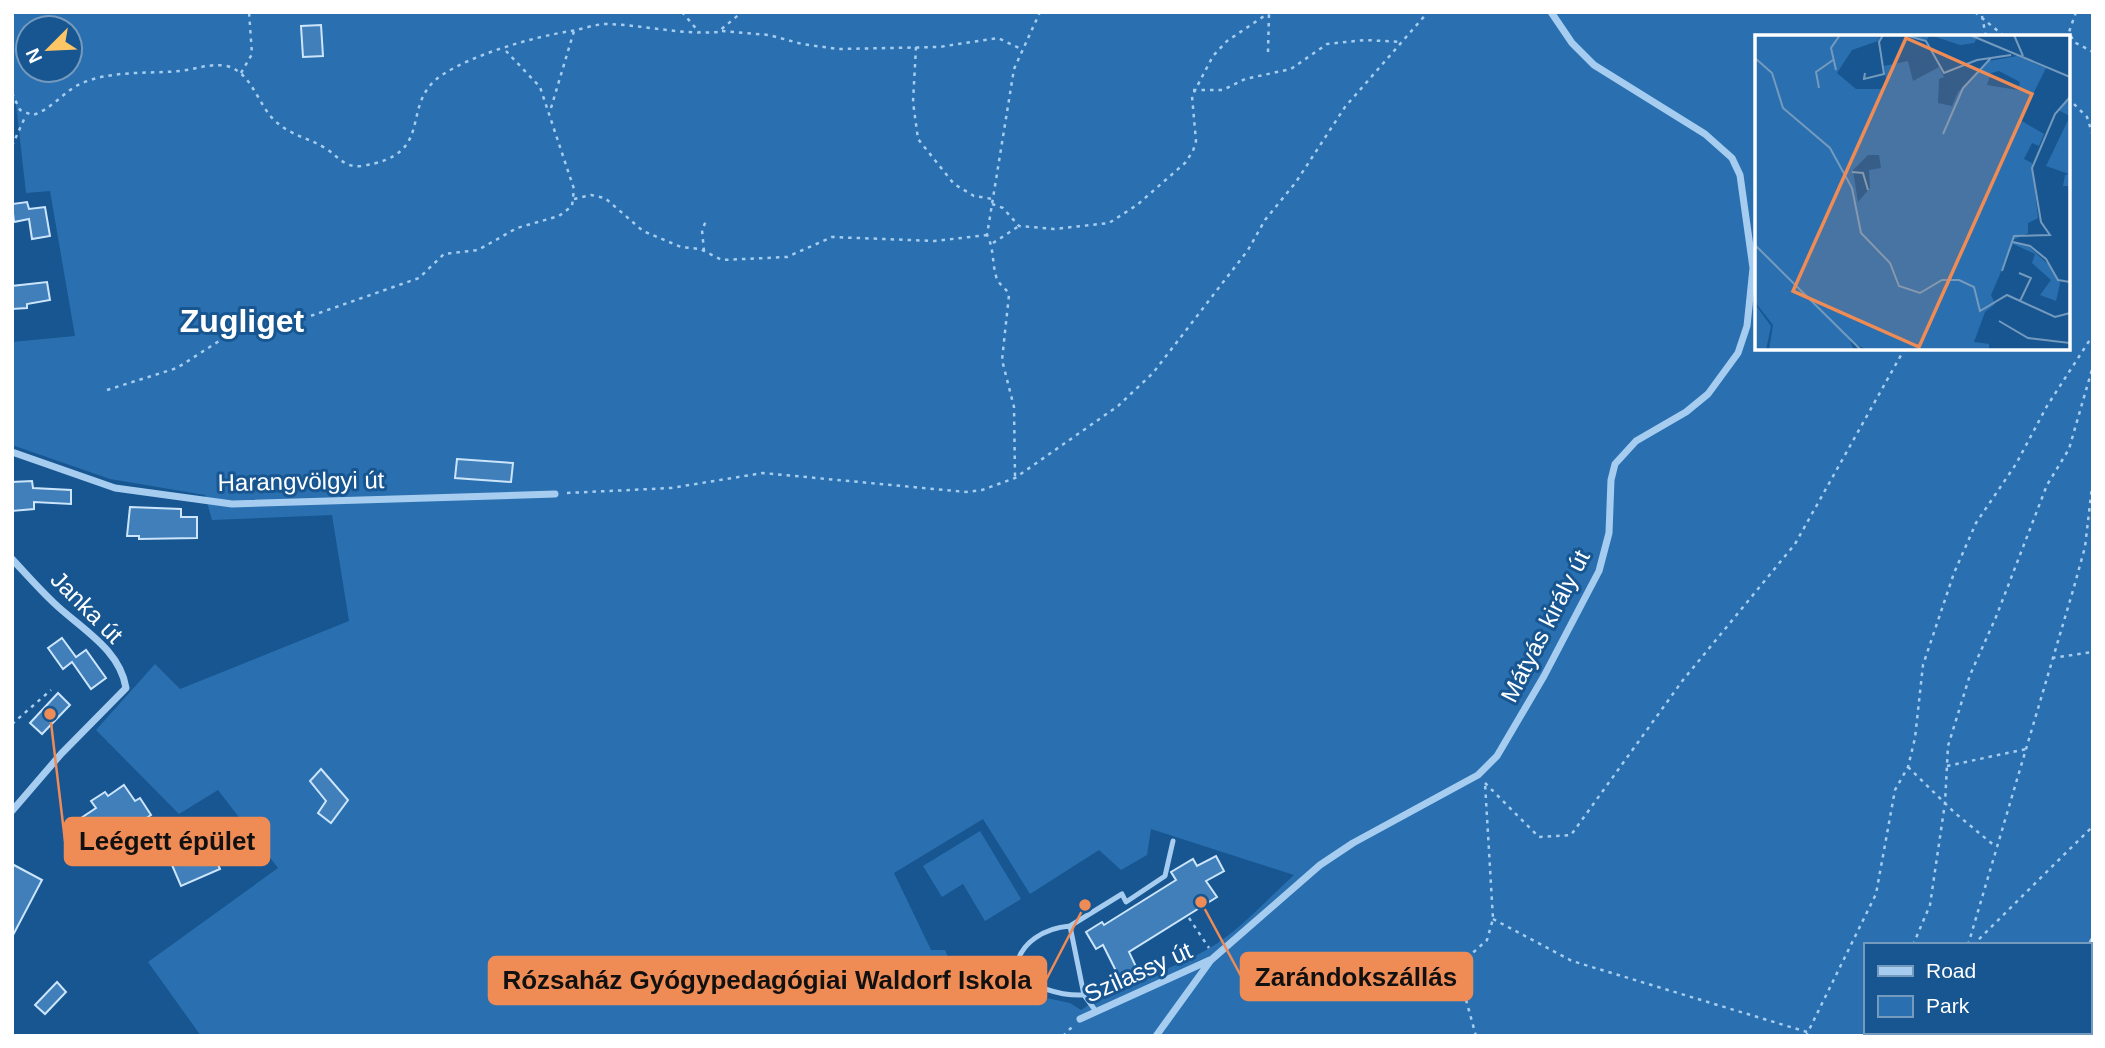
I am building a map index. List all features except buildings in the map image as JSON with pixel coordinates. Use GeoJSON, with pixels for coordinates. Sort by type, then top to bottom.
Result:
{"type":"FeatureCollection","features":[{"type":"Feature","properties":{"kind":"street","name":"Mátyás király út"},"geometry":{"type":"LineString","coordinates":[[1213,958],[1320,865],[1478,775],[1510,737],[1599,571],[1609,533],[1611,480],[1615,464],[1636,441],[1686,412],[1708,394],[1738,353],[1751,302],[1753,268],[1740,175],[1732,158],[1704,134],[1594,65],[1572,43],[1551,12]]}},
{"type":"Feature","properties":{"kind":"street","name":"Harangvölgyi út"},"geometry":{"type":"LineString","coordinates":[[12,452],[115,488],[232,504],[555,494]]}},
{"type":"Feature","properties":{"kind":"street","name":"Janka út"},"geometry":{"type":"LineString","coordinates":[[12,559],[56,605],[89,631],[119,667],[125,688],[61,754],[12,811]]}},
{"type":"Feature","properties":{"kind":"street","name":"Szilassy út"},"geometry":{"type":"LineString","coordinates":[[1080,1019],[1213,958]]}},
{"type":"Feature","properties":{"kind":"street"},"geometry":{"type":"LineString","coordinates":[[1156,1036],[1213,958]]}},
{"type":"Feature","properties":{"kind":"lane"},"geometry":{"type":"LineString","coordinates":[[1084,995],[1074,995],[1025,981],[1016,968],[1018,953],[1035,937],[1055,927],[1070,926],[1122,894],[1126,902],[1165,876],[1173,841]]}},
{"type":"Feature","properties":{"kind":"lane"},"geometry":{"type":"LineString","coordinates":[[1070,926],[1084,995],[1095,1010]]}},
{"type":"Feature","properties":{"kind":"path"},"geometry":{"type":"LineString","coordinates":[[241,73],[252,54],[249,12]]}},
{"type":"Feature","properties":{"kind":"path"},"geometry":{"type":"LineString","coordinates":[[682,12],[699,32]]}},
{"type":"Feature","properties":{"kind":"path"},"geometry":{"type":"LineString","coordinates":[[721,31],[742,12]]}},
{"type":"Feature","properties":{"kind":"path"},"geometry":{"type":"LineString","coordinates":[[1015,478],[1014,407],[1002,360],[1009,295],[997,279],[991,243],[987,235],[1012,78],[1021,49],[1040,12]]}},
{"type":"Feature","properties":{"kind":"path"},"geometry":{"type":"LineString","coordinates":[[555,494],[671,488],[763,473],[966,492],[982,490],[1015,478],[1118,406],[1153,373],[1248,250],[1265,220],[1296,182],[1345,107],[1429,12]]}},
{"type":"Feature","properties":{"kind":"path"},"geometry":{"type":"LineString","coordinates":[[1975,12],[2003,35]]}},
{"type":"Feature","properties":{"kind":"path"},"geometry":{"type":"LineString","coordinates":[[2076,12],[2069,32],[2074,42],[2093,52]]}},
{"type":"Feature","properties":{"kind":"path"},"geometry":{"type":"LineString","coordinates":[[1268,52],[1269,13]]}},
{"type":"Feature","properties":{"kind":"path"},"geometry":{"type":"LineString","coordinates":[[991,243],[1019,226],[1054,229],[1109,223],[1137,205],[1185,163],[1193,151],[1196,141],[1191,102],[1194,90],[1221,46],[1269,13]]}},
{"type":"Feature","properties":{"kind":"path"},"geometry":{"type":"LineString","coordinates":[[1983,16],[1986,35]]}},
{"type":"Feature","properties":{"kind":"path"},"geometry":{"type":"LineString","coordinates":[[26,115],[37,114],[80,84],[101,78],[186,70],[206,65],[226,66],[241,73],[263,107],[283,128],[303,141],[326,149],[341,162],[358,166],[391,158],[407,146],[421,99],[440,76],[466,63],[535,37],[603,24],[769,35],[802,44],[838,49],[939,47],[998,38],[1021,49]]}},
{"type":"Feature","properties":{"kind":"path"},"geometry":{"type":"LineString","coordinates":[[550,110],[574,31]]}},
{"type":"Feature","properties":{"kind":"path"},"geometry":{"type":"LineString","coordinates":[[1194,90],[1223,90],[1245,79],[1291,69],[1328,44],[1365,40],[1403,42]]}},
{"type":"Feature","properties":{"kind":"path"},"geometry":{"type":"LineString","coordinates":[[916,47],[913,102],[918,139],[954,184],[974,196],[993,199]]}},
{"type":"Feature","properties":{"kind":"path"},"geometry":{"type":"LineString","coordinates":[[505,50],[536,80],[550,110],[569,167],[574,199]]}},
{"type":"Feature","properties":{"kind":"path"},"geometry":{"type":"LineString","coordinates":[[12,93],[26,115]]}},
{"type":"Feature","properties":{"kind":"path"},"geometry":{"type":"LineString","coordinates":[[2070,100],[2087,117],[2093,136]]}},
{"type":"Feature","properties":{"kind":"path"},"geometry":{"type":"LineString","coordinates":[[12,146],[26,115]]}},
{"type":"Feature","properties":{"kind":"path"},"geometry":{"type":"LineString","coordinates":[[107,390],[177,368],[244,325],[299,320],[344,302],[419,278],[444,254],[478,250],[517,228],[559,216],[574,199],[592,195],[605,198],[643,231],[681,247],[704,251],[722,260],[780,258],[832,237],[935,241],[987,235]]}},
{"type":"Feature","properties":{"kind":"path"},"geometry":{"type":"LineString","coordinates":[[992,204],[1003,208],[1019,226]]}},
{"type":"Feature","properties":{"kind":"path"},"geometry":{"type":"LineString","coordinates":[[704,251],[702,230],[706,221]]}},
{"type":"Feature","properties":{"kind":"path"},"geometry":{"type":"LineString","coordinates":[[1493,919],[1572,961],[1807,1034],[1876,894],[1895,790],[1908,766],[1919,718],[1923,665],[1954,573],[1976,523],[2016,464],[2047,406],[2093,335]]}},
{"type":"Feature","properties":{"kind":"path"},"geometry":{"type":"LineString","coordinates":[[1478,775],[1539,837],[1571,835],[1683,680],[1795,544],[1904,350]]}},
{"type":"Feature","properties":{"kind":"path"},"geometry":{"type":"LineString","coordinates":[[1914,943],[1930,905],[1944,803],[1948,746],[1970,676],[2047,485],[2068,449],[2093,366]]}},
{"type":"Feature","properties":{"kind":"path"},"geometry":{"type":"LineString","coordinates":[[1972,943],[1996,848],[2085,547],[2093,478]]}},
{"type":"Feature","properties":{"kind":"path"},"geometry":{"type":"LineString","coordinates":[[2085,547],[2093,542]]}},
{"type":"Feature","properties":{"kind":"path"},"geometry":{"type":"LineString","coordinates":[[2052,658],[2093,652]]}},
{"type":"Feature","properties":{"kind":"path"},"geometry":{"type":"LineString","coordinates":[[12,724],[51,690]]}},
{"type":"Feature","properties":{"kind":"path"},"geometry":{"type":"LineString","coordinates":[[1947,766],[2026,749]]}},
{"type":"Feature","properties":{"kind":"path"},"geometry":{"type":"LineString","coordinates":[[1908,766],[1944,803],[1996,848]]}},
{"type":"Feature","properties":{"kind":"path"},"geometry":{"type":"LineString","coordinates":[[1476,1036],[1457,967],[1487,940],[1493,919],[1485,783]]}},
{"type":"Feature","properties":{"kind":"path"},"geometry":{"type":"LineString","coordinates":[[1973,943],[2093,826]]}},
{"type":"Feature","properties":{"kind":"path"},"geometry":{"type":"LineString","coordinates":[[1189,918],[1213,958]]}},
{"type":"Feature","properties":{"kind":"green space"},"geometry":{"type":"Polygon","coordinates":[[[12,12],[2093,12],[2093,1036],[201,1036],[148,962],[278,868],[218,790],[179,814],[96,730],[155,664],[180,689],[349,621],[332,515],[212,520],[205,495],[110,479],[12,445],[12,342],[75,336],[50,191],[26,193],[16,104],[12,104],[12,12]],[[983,819],[894,873],[931,950],[945,950],[952,967],[1018,992],[1070,1003],[1081,1010],[1112,992],[1220,942],[1294,875],[1151,829],[1147,855],[1121,870],[1099,850],[1030,894],[983,819]]]}},
{"type":"Feature","properties":{"kind":"green space"},"geometry":{"type":"Polygon","coordinates":[[[980,831],[1021,899],[985,921],[963,884],[942,897],[923,866],[980,831]]]}},
{"type":"Feature","properties":{"kind":"place","name":"Leégett épület"},"geometry":{"type":"Point","coordinates":[50,714]}},
{"type":"Feature","properties":{"kind":"place","name":"Zarándokszállás"},"geometry":{"type":"Point","coordinates":[1201,902]}},
{"type":"Feature","properties":{"kind":"place","name":"Rózsaház Gyógypedagógiai Waldorf Iskola"},"geometry":{"type":"Point","coordinates":[1085,905]}},
{"type":"Feature","properties":{"kind":"district","name":"Zugliget"},"geometry":{"type":"Point","coordinates":[242,321]}}]}
